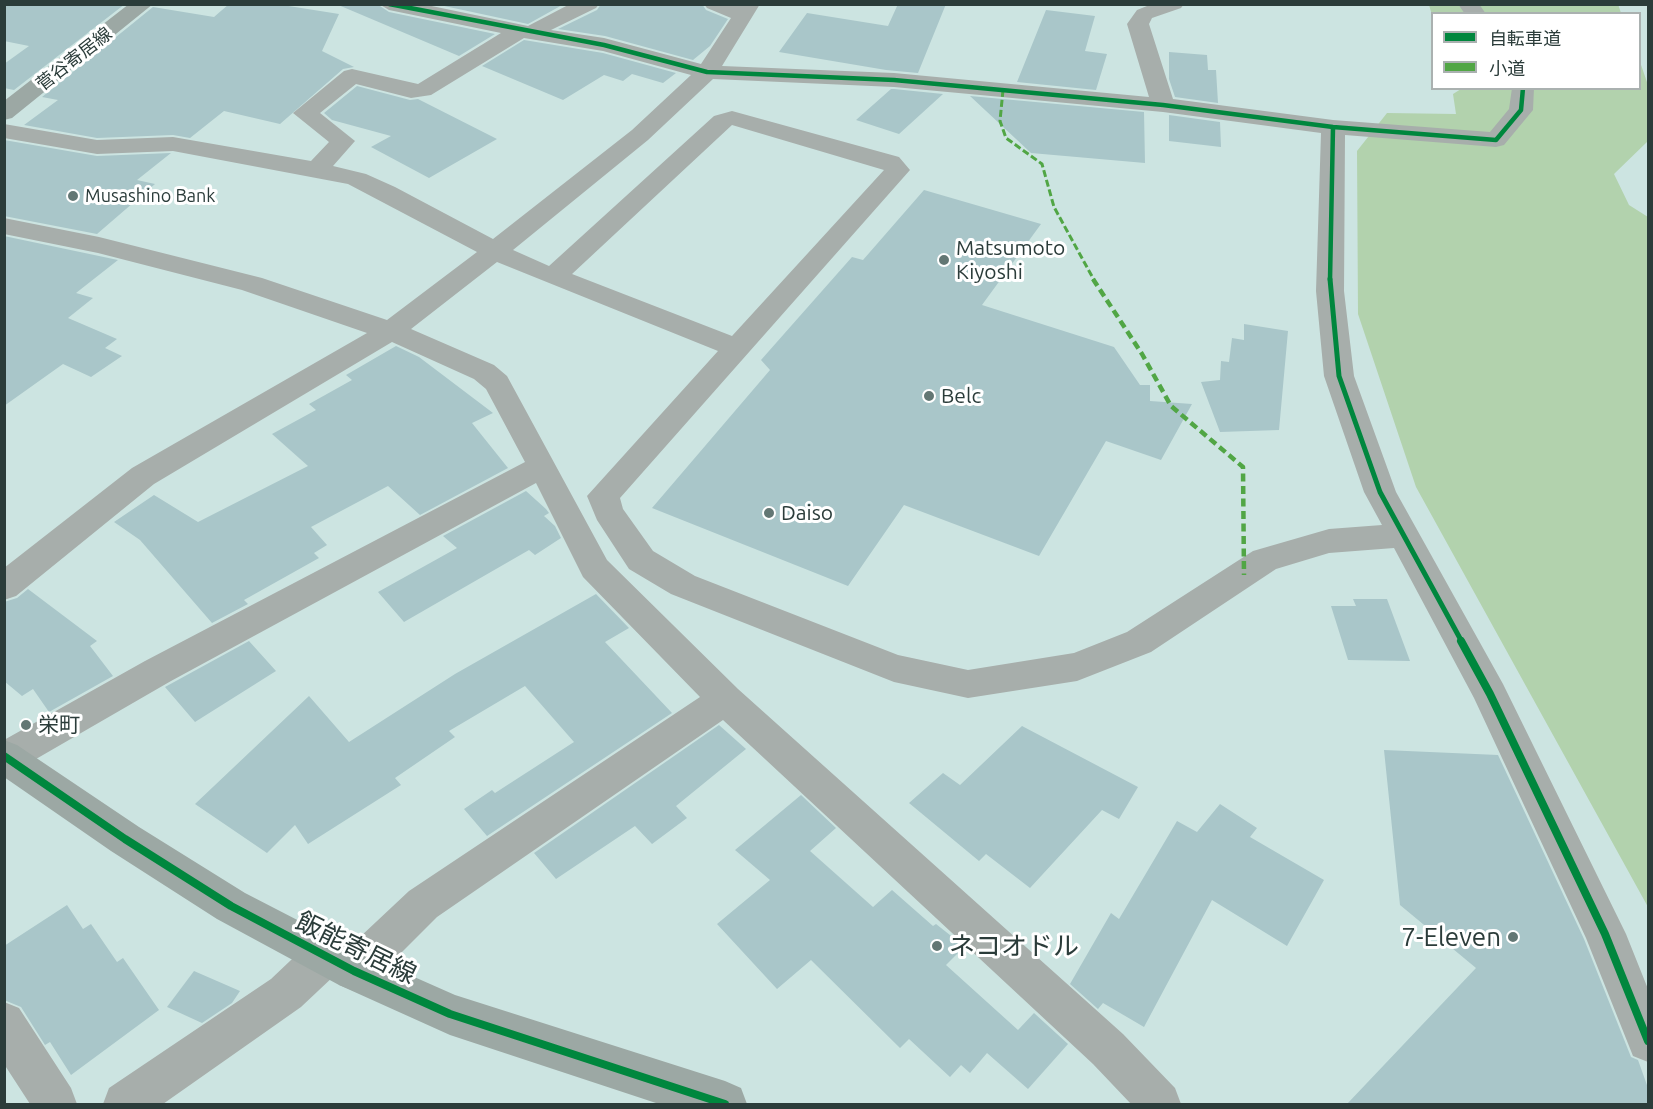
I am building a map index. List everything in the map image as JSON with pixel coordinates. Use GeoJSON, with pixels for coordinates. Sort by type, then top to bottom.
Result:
{"type":"FeatureCollection","features":[{"type":"Feature","properties":{"kind":"main road","name":"菅谷寄居線"},"geometry":{"type":"LineString","coordinates":[[4,113],[143,4]]}},
{"type":"Feature","properties":{"kind":"main road","name":"飯能寄居線"},"geometry":{"type":"LineString","coordinates":[[5,757],[125,839],[222,900],[339,964],[450,1014],[677,1098],[725,1104]]}},
{"type":"Feature","properties":{"kind":"street"},"geometry":{"type":"LineString","coordinates":[[388,4],[426,8],[525,32],[604,45],[707,72],[894,80],[1163,105],[1333,127],[1496,140],[1521,110],[1523,90]]}},
{"type":"Feature","properties":{"kind":"street"},"geometry":{"type":"LineString","coordinates":[[317,169],[343,141],[305,113],[352,76],[411,91],[423,90],[525,32],[589,4]]}},
{"type":"Feature","properties":{"kind":"street"},"geometry":{"type":"LineString","coordinates":[[4,587],[143,476],[391,332],[640,135],[707,72],[746,10],[714,4]]}},
{"type":"Feature","properties":{"kind":"street"},"geometry":{"type":"LineString","coordinates":[[1163,105],[1138,24],[1144,14],[1174,4]]}},
{"type":"Feature","properties":{"kind":"street"},"geometry":{"type":"LineString","coordinates":[[554,276],[722,121],[732,118],[890,162],[898,170],[603,496],[608,512],[641,560],[683,585],[894,668],[968,684],[1077,667],[1139,642],[1265,560],[1329,541],[1403,535]]}},
{"type":"Feature","properties":{"kind":"street"},"geometry":{"type":"LineString","coordinates":[[1333,127],[1330,291],[1339,376],[1380,492],[1500,715],[1605,934],[1648,1041]]}},
{"type":"Feature","properties":{"kind":"street"},"geometry":{"type":"LineString","coordinates":[[4,131],[98,147],[173,144],[317,169],[357,179],[387,192],[495,251],[737,348]]}},
{"type":"Feature","properties":{"kind":"street"},"geometry":{"type":"LineString","coordinates":[[4,226],[99,245],[252,284],[391,332],[484,372],[497,383],[595,568],[725,699],[1108,1049],[1159,1104]]}},
{"type":"Feature","properties":{"kind":"street"},"geometry":{"type":"LineString","coordinates":[[5,757],[158,671],[543,466]]}},
{"type":"Feature","properties":{"kind":"street"},"geometry":{"type":"LineString","coordinates":[[125,1104],[286,993],[339,964],[423,904],[725,699]]}},
{"type":"Feature","properties":{"kind":"street"},"geometry":{"type":"LineString","coordinates":[[4,1023],[55,1104]]}},
{"type":"Feature","properties":{"kind":"green space"},"geometry":{"type":"Polygon","coordinates":[[[1618,4],[1621,12],[1431,12],[1429,5],[1618,4]]]}},
{"type":"Feature","properties":{"kind":"green space"},"geometry":{"type":"Polygon","coordinates":[[[1641,65],[1648,85],[1648,141],[1614,174],[1629,205],[1648,217],[1648,907],[1416,487],[1358,314],[1357,151],[1387,113],[1456,114],[1453,94],[1459,90],[1641,90],[1641,65]]]}},
{"type":"Feature","properties":{"kind":"building"},"geometry":{"type":"Polygon","coordinates":[[[4,4],[125,4],[14,90],[4,88],[4,64],[29,46],[4,41],[4,4]]]}},
{"type":"Feature","properties":{"kind":"building"},"geometry":{"type":"Polygon","coordinates":[[[229,4],[276,4],[339,14],[322,51],[354,67],[343,69],[280,124],[224,111],[190,138],[173,135],[97,138],[24,125],[58,100],[42,97],[153,7],[214,17],[229,4]]]}},
{"type":"Feature","properties":{"kind":"building"},"geometry":{"type":"Polygon","coordinates":[[[336,4],[377,4],[389,12],[495,34],[459,56],[336,4]]]}},
{"type":"Feature","properties":{"kind":"building"},"geometry":{"type":"Polygon","coordinates":[[[435,4],[564,4],[528,24],[435,4]]]}},
{"type":"Feature","properties":{"kind":"building"},"geometry":{"type":"Polygon","coordinates":[[[601,4],[702,4],[706,10],[728,19],[710,46],[693,60],[605,36],[558,29],[597,10],[601,4]]]}},
{"type":"Feature","properties":{"kind":"building"},"geometry":{"type":"Polygon","coordinates":[[[898,4],[946,4],[918,73],[886,70],[779,52],[807,13],[888,26],[898,4]]]}},
{"type":"Feature","properties":{"kind":"building"},"geometry":{"type":"Polygon","coordinates":[[[1046,10],[1095,16],[1085,51],[1107,54],[1096,90],[1017,82],[1046,10]]]}},
{"type":"Feature","properties":{"kind":"building"},"geometry":{"type":"Polygon","coordinates":[[[524,40],[603,53],[676,73],[663,83],[632,74],[623,81],[604,75],[563,100],[482,66],[524,40]]]}},
{"type":"Feature","properties":{"kind":"building"},"geometry":{"type":"Polygon","coordinates":[[[1169,52],[1207,55],[1208,70],[1216,70],[1218,103],[1175,97],[1169,79],[1169,52]]]}},
{"type":"Feature","properties":{"kind":"building"},"geometry":{"type":"Polygon","coordinates":[[[357,86],[410,100],[418,99],[497,139],[429,178],[371,147],[391,136],[332,120],[324,113],[357,86]]]}},
{"type":"Feature","properties":{"kind":"building"},"geometry":{"type":"Polygon","coordinates":[[[891,89],[943,94],[899,134],[856,120],[891,89]]]}},
{"type":"Feature","properties":{"kind":"building"},"geometry":{"type":"Polygon","coordinates":[[[970,96],[1144,112],[1145,163],[1031,153],[970,96]]]}},
{"type":"Feature","properties":{"kind":"building"},"geometry":{"type":"Polygon","coordinates":[[[1169,115],[1220,122],[1221,147],[1169,141],[1169,115]]]}},
{"type":"Feature","properties":{"kind":"building","name":"Musashino Bank"},"geometry":{"type":"Polygon","coordinates":[[[4,140],[97,156],[171,153],[137,180],[155,184],[97,234],[4,216],[4,140]]]}},
{"type":"Feature","properties":{"kind":"building","name":"Belc"},"geometry":{"type":"Polygon","coordinates":[[[924,190],[1041,224],[982,305],[1114,347],[1140,385],[1150,385],[1150,401],[1192,404],[1161,460],[1106,441],[1039,556],[904,505],[848,586],[652,508],[770,370],[761,360],[852,257],[863,260],[924,190]]]}},
{"type":"Feature","properties":{"kind":"building"},"geometry":{"type":"Polygon","coordinates":[[[4,236],[118,260],[76,293],[93,298],[68,318],[117,339],[105,348],[122,356],[91,377],[63,364],[4,406],[4,236]]]}},
{"type":"Feature","properties":{"kind":"building"},"geometry":{"type":"Polygon","coordinates":[[[1244,324],[1288,331],[1279,430],[1220,432],[1201,382],[1220,380],[1221,361],[1229,362],[1232,338],[1244,340],[1244,324]]]}},
{"type":"Feature","properties":{"kind":"building"},"geometry":{"type":"Polygon","coordinates":[[[396,346],[419,357],[493,413],[472,423],[508,468],[420,515],[388,486],[311,527],[327,545],[314,553],[319,558],[244,600],[248,604],[212,623],[140,540],[114,522],[154,495],[198,522],[308,466],[272,434],[316,410],[309,404],[352,380],[346,375],[396,346]]]}},
{"type":"Feature","properties":{"kind":"building"},"geometry":{"type":"Polygon","coordinates":[[[526,491],[549,513],[544,516],[555,526],[561,538],[535,555],[529,550],[404,622],[378,592],[457,548],[443,536],[526,491]]]}},
{"type":"Feature","properties":{"kind":"building"},"geometry":{"type":"Polygon","coordinates":[[[28,589],[97,641],[90,646],[113,676],[49,712],[33,689],[22,696],[4,681],[4,602],[17,598],[28,589]]]}},
{"type":"Feature","properties":{"kind":"building"},"geometry":{"type":"Polygon","coordinates":[[[596,594],[629,628],[605,642],[672,713],[487,836],[464,809],[492,790],[495,793],[574,742],[525,686],[449,731],[455,737],[395,778],[401,785],[308,844],[295,825],[267,853],[195,804],[309,696],[349,742],[455,674],[596,594]]]}},
{"type":"Feature","properties":{"kind":"building"},"geometry":{"type":"Polygon","coordinates":[[[1353,599],[1387,599],[1410,661],[1348,660],[1331,606],[1356,606],[1353,599]]]}},
{"type":"Feature","properties":{"kind":"building"},"geometry":{"type":"Polygon","coordinates":[[[249,641],[276,671],[195,722],[165,687],[249,641]]]}},
{"type":"Feature","properties":{"kind":"building"},"geometry":{"type":"Polygon","coordinates":[[[719,725],[746,749],[676,806],[687,818],[652,844],[635,826],[556,879],[534,853],[719,725]]]}},
{"type":"Feature","properties":{"kind":"building"},"geometry":{"type":"Polygon","coordinates":[[[1022,726],[1138,787],[1119,819],[1102,810],[1030,888],[986,854],[979,861],[909,803],[943,773],[960,785],[1022,726]]]}},
{"type":"Feature","properties":{"kind":"building","name":"7-Eleven"},"geometry":{"type":"Polygon","coordinates":[[[1384,750],[1498,755],[1584,939],[1631,1057],[1638,1060],[1648,1088],[1648,1104],[1347,1104],[1476,968],[1400,905],[1384,750]]]}},
{"type":"Feature","properties":{"kind":"building"},"geometry":{"type":"Polygon","coordinates":[[[801,795],[836,828],[810,851],[873,907],[892,890],[933,926],[936,924],[955,939],[964,947],[946,965],[1018,1030],[1034,1013],[1068,1044],[1028,1089],[987,1053],[970,1073],[961,1065],[950,1077],[909,1039],[900,1048],[811,960],[777,989],[717,924],[770,880],[735,850],[801,795]]]}},
{"type":"Feature","properties":{"kind":"building"},"geometry":{"type":"Polygon","coordinates":[[[1220,804],[1257,828],[1250,837],[1324,880],[1287,946],[1212,900],[1144,1027],[1103,1003],[1098,1009],[1070,984],[1111,913],[1119,919],[1177,821],[1197,832],[1220,804]]]}},
{"type":"Feature","properties":{"kind":"building"},"geometry":{"type":"Polygon","coordinates":[[[67,905],[83,929],[91,924],[117,962],[123,958],[159,1010],[71,1075],[50,1042],[45,1045],[21,1007],[4,1000],[4,946],[67,905]]]}},
{"type":"Feature","properties":{"kind":"building"},"geometry":{"type":"Polygon","coordinates":[[[194,971],[240,991],[232,1003],[202,1023],[167,1007],[194,971]]]}},
{"type":"Feature","properties":{"kind":"marked path"},"geometry":{"type":"LineString","coordinates":[[1003,90],[1000,121],[1006,138],[1042,164],[1054,207],[1085,267],[1142,354],[1171,406],[1243,467],[1244,575]]}},
{"type":"Feature","properties":{"kind":"cycle path"},"geometry":{"type":"LineString","coordinates":[[389,4],[520,31],[604,45],[707,72],[894,80],[1163,105],[1333,127],[1496,140],[1521,110],[1523,90]]}},
{"type":"Feature","properties":{"kind":"cycle path"},"geometry":{"type":"LineString","coordinates":[[1333,127],[1330,291],[1339,376],[1380,492],[1490,694],[1605,934],[1648,1041]]}},
{"type":"Feature","properties":{"kind":"cycle path"},"geometry":{"type":"LineString","coordinates":[[4,756],[125,839],[231,906],[354,971],[450,1014],[725,1104]]}},
{"type":"Feature","properties":{"kind":"place","name":"Musashino Bank"},"geometry":{"type":"Point","coordinates":[73,196]}},
{"type":"Feature","properties":{"kind":"place","name":"Matsumoto Kiyoshi"},"geometry":{"type":"Point","coordinates":[944,260]}},
{"type":"Feature","properties":{"kind":"place","name":"Belc"},"geometry":{"type":"Point","coordinates":[929,396]}},
{"type":"Feature","properties":{"kind":"place","name":"Daiso"},"geometry":{"type":"Point","coordinates":[769,513]}},
{"type":"Feature","properties":{"kind":"place","name":"栄町"},"geometry":{"type":"Point","coordinates":[26,725]}},
{"type":"Feature","properties":{"kind":"place","name":"7-Eleven"},"geometry":{"type":"Point","coordinates":[1513,937]}},
{"type":"Feature","properties":{"kind":"place","name":"ネコオドル"},"geometry":{"type":"Point","coordinates":[937,946]}}]}
